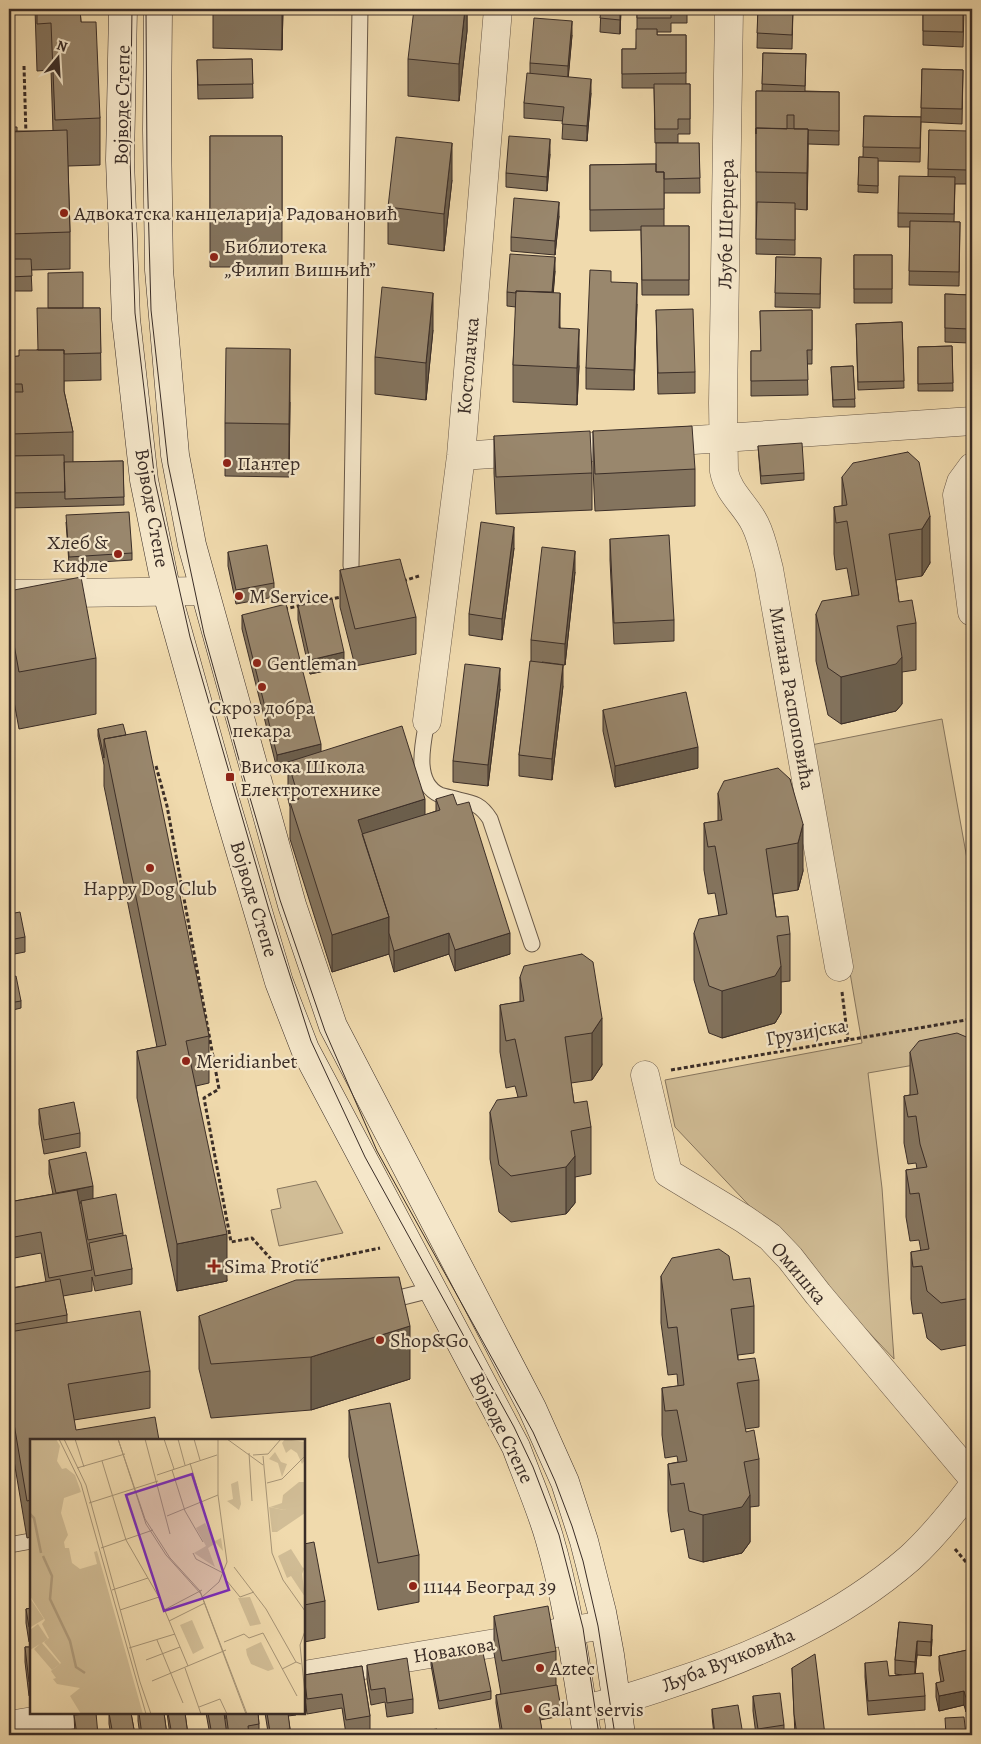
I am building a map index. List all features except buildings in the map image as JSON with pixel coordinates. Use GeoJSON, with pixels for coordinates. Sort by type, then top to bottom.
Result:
{"type":"FeatureCollection","features":[{"type":"Feature","properties":{"kind":"street","name":"Војводе Степе"},"geometry":{"type":"LineString","coordinates":[[123,9],[120,160],[126,319],[143,474],[167,593],[279,982],[304,1049],[516,1447],[539,1505],[549,1538],[570,1630],[587,1735]]}},
{"type":"Feature","properties":{"kind":"street","name":"Војводе Степе"},"geometry":{"type":"LineString","coordinates":[[158,9],[157,130],[161,290],[174,455],[192,545],[204,591],[292,905],[333,1026],[536,1416],[568,1490],[584,1541],[604,1625],[621,1735]]}},
{"type":"Feature","properties":{"kind":"street","name":"Костолачка"},"geometry":{"type":"LineString","coordinates":[[427,721],[461,456],[498,9]]}},
{"type":"Feature","properties":{"kind":"street","name":"Љубе Шерцера"},"geometry":{"type":"LineString","coordinates":[[723,439],[729,9]]}},
{"type":"Feature","properties":{"kind":"street"},"geometry":{"type":"LineString","coordinates":[[461,456],[972,421]]}},
{"type":"Feature","properties":{"kind":"street","name":"Милана Распоповића"},"geometry":{"type":"LineString","coordinates":[[723,439],[725,480],[754,523],[769,569],[839,967]]}},
{"type":"Feature","properties":{"kind":"street"},"geometry":{"type":"LineString","coordinates":[[972,467],[962,482],[957,495],[972,612]]}},
{"type":"Feature","properties":{"kind":"street"},"geometry":{"type":"LineString","coordinates":[[9,594],[204,591]]}},
{"type":"Feature","properties":{"kind":"street","name":"Омишка"},"geometry":{"type":"LineString","coordinates":[[645,1075],[668,1173],[770,1237],[790,1258],[972,1477]]}},
{"type":"Feature","properties":{"kind":"street","name":"Љуба Вучковића"},"geometry":{"type":"LineString","coordinates":[[583,1709],[617,1701],[702,1674],[786,1639],[877,1584],[910,1558],[939,1529],[972,1487]]}},
{"type":"Feature","properties":{"kind":"street","name":"Новакова"},"geometry":{"type":"LineString","coordinates":[[305,1675],[604,1625]]}},
{"type":"Feature","properties":{"kind":"street"},"geometry":{"type":"LineString","coordinates":[[9,1725],[76,1714]]}},
{"type":"Feature","properties":{"kind":"lane"},"geometry":{"type":"LineString","coordinates":[[351,566],[360,9]]}},
{"type":"Feature","properties":{"kind":"lane"},"geometry":{"type":"LineString","coordinates":[[427,721],[421,755],[423,772],[428,784],[439,794],[483,808],[490,818],[532,944]]}},
{"type":"Feature","properties":{"kind":"lane"},"geometry":{"type":"LineString","coordinates":[[371,1305],[419,1293],[430,1287]]}},
{"type":"Feature","properties":{"kind":"lane"},"geometry":{"type":"LineString","coordinates":[[9,1545],[30,1541]]}},
{"type":"Feature","properties":{"kind":"path"},"geometry":{"type":"LineString","coordinates":[[24,66],[26,141]]}},
{"type":"Feature","properties":{"kind":"path"},"geometry":{"type":"LineString","coordinates":[[400,582],[446,568]]}},
{"type":"Feature","properties":{"kind":"path"},"geometry":{"type":"LineString","coordinates":[[276,610],[346,595]]}},
{"type":"Feature","properties":{"kind":"path"},"geometry":{"type":"LineString","coordinates":[[156,766],[167,806],[219,1089],[204,1098],[231,1242],[252,1238],[280,1269],[384,1247]]}},
{"type":"Feature","properties":{"kind":"path"},"geometry":{"type":"LineString","coordinates":[[839,967],[848,1040]]}},
{"type":"Feature","properties":{"kind":"path","name":"Грузијска"},"geometry":{"type":"LineString","coordinates":[[645,1075],[972,1019]]}},
{"type":"Feature","properties":{"kind":"shaded area"},"geometry":{"type":"Polygon","coordinates":[[[942,719],[972,887],[972,1055],[868,1073],[882,1188],[894,1359],[675,1127],[665,1080],[862,1043],[811,745],[942,719]]]}},
{"type":"Feature","properties":{"kind":"shaded area"},"geometry":{"type":"Polygon","coordinates":[[[316,1181],[343,1233],[279,1246],[271,1210],[281,1208],[277,1189],[316,1181]]]}},
{"type":"Feature","properties":{"kind":"tram line"},"geometry":{"type":"LineString","coordinates":[[132,9],[130,157],[135,313],[155,481],[190,637],[269,910],[311,1041],[365,1157],[514,1427],[533,1467],[559,1535],[583,1628],[599,1735]]}},
{"type":"Feature","properties":{"kind":"tram line"},"geometry":{"type":"LineString","coordinates":[[146,9],[147,164],[151,310],[168,464],[204,634],[280,900],[325,1031],[377,1151],[533,1432],[555,1481],[572,1526],[583,1561],[598,1626],[615,1735]]}},
{"type":"Feature","properties":{"kind":"place","name":"Адвокатска канцеларија Радовановић"},"geometry":{"type":"Point","coordinates":[64,213]}},
{"type":"Feature","properties":{"kind":"place","name":"Библиотека „Филип Вишњић”"},"geometry":{"type":"Point","coordinates":[214,257]}},
{"type":"Feature","properties":{"kind":"place","name":"Пантер"},"geometry":{"type":"Point","coordinates":[227,463]}},
{"type":"Feature","properties":{"kind":"place","name":"Хлеб & Кифле"},"geometry":{"type":"Point","coordinates":[118,554]}},
{"type":"Feature","properties":{"kind":"place","name":"M Service"},"geometry":{"type":"Point","coordinates":[239,596]}},
{"type":"Feature","properties":{"kind":"place","name":"Gentleman"},"geometry":{"type":"Point","coordinates":[257,663]}},
{"type":"Feature","properties":{"kind":"place","name":"Скроз добра пекара"},"geometry":{"type":"Point","coordinates":[262,687]}},
{"type":"Feature","properties":{"kind":"place","name":"Висока Школа Електротехнике"},"geometry":{"type":"Point","coordinates":[230,777]}},
{"type":"Feature","properties":{"kind":"place","name":"Happy Dog Club"},"geometry":{"type":"Point","coordinates":[150,868]}},
{"type":"Feature","properties":{"kind":"place","name":"Meridianbet"},"geometry":{"type":"Point","coordinates":[186,1061]}},
{"type":"Feature","properties":{"kind":"place","name":"Sima Protić"},"geometry":{"type":"Point","coordinates":[214,1266]}},
{"type":"Feature","properties":{"kind":"place","name":"Shop&Go"},"geometry":{"type":"Point","coordinates":[380,1340]}},
{"type":"Feature","properties":{"kind":"place","name":"11144 Београд 39"},"geometry":{"type":"Point","coordinates":[413,1586]}},
{"type":"Feature","properties":{"kind":"place","name":"Aztec"},"geometry":{"type":"Point","coordinates":[540,1668]}},
{"type":"Feature","properties":{"kind":"place","name":"Galant servis"},"geometry":{"type":"Point","coordinates":[528,1709]}}]}
